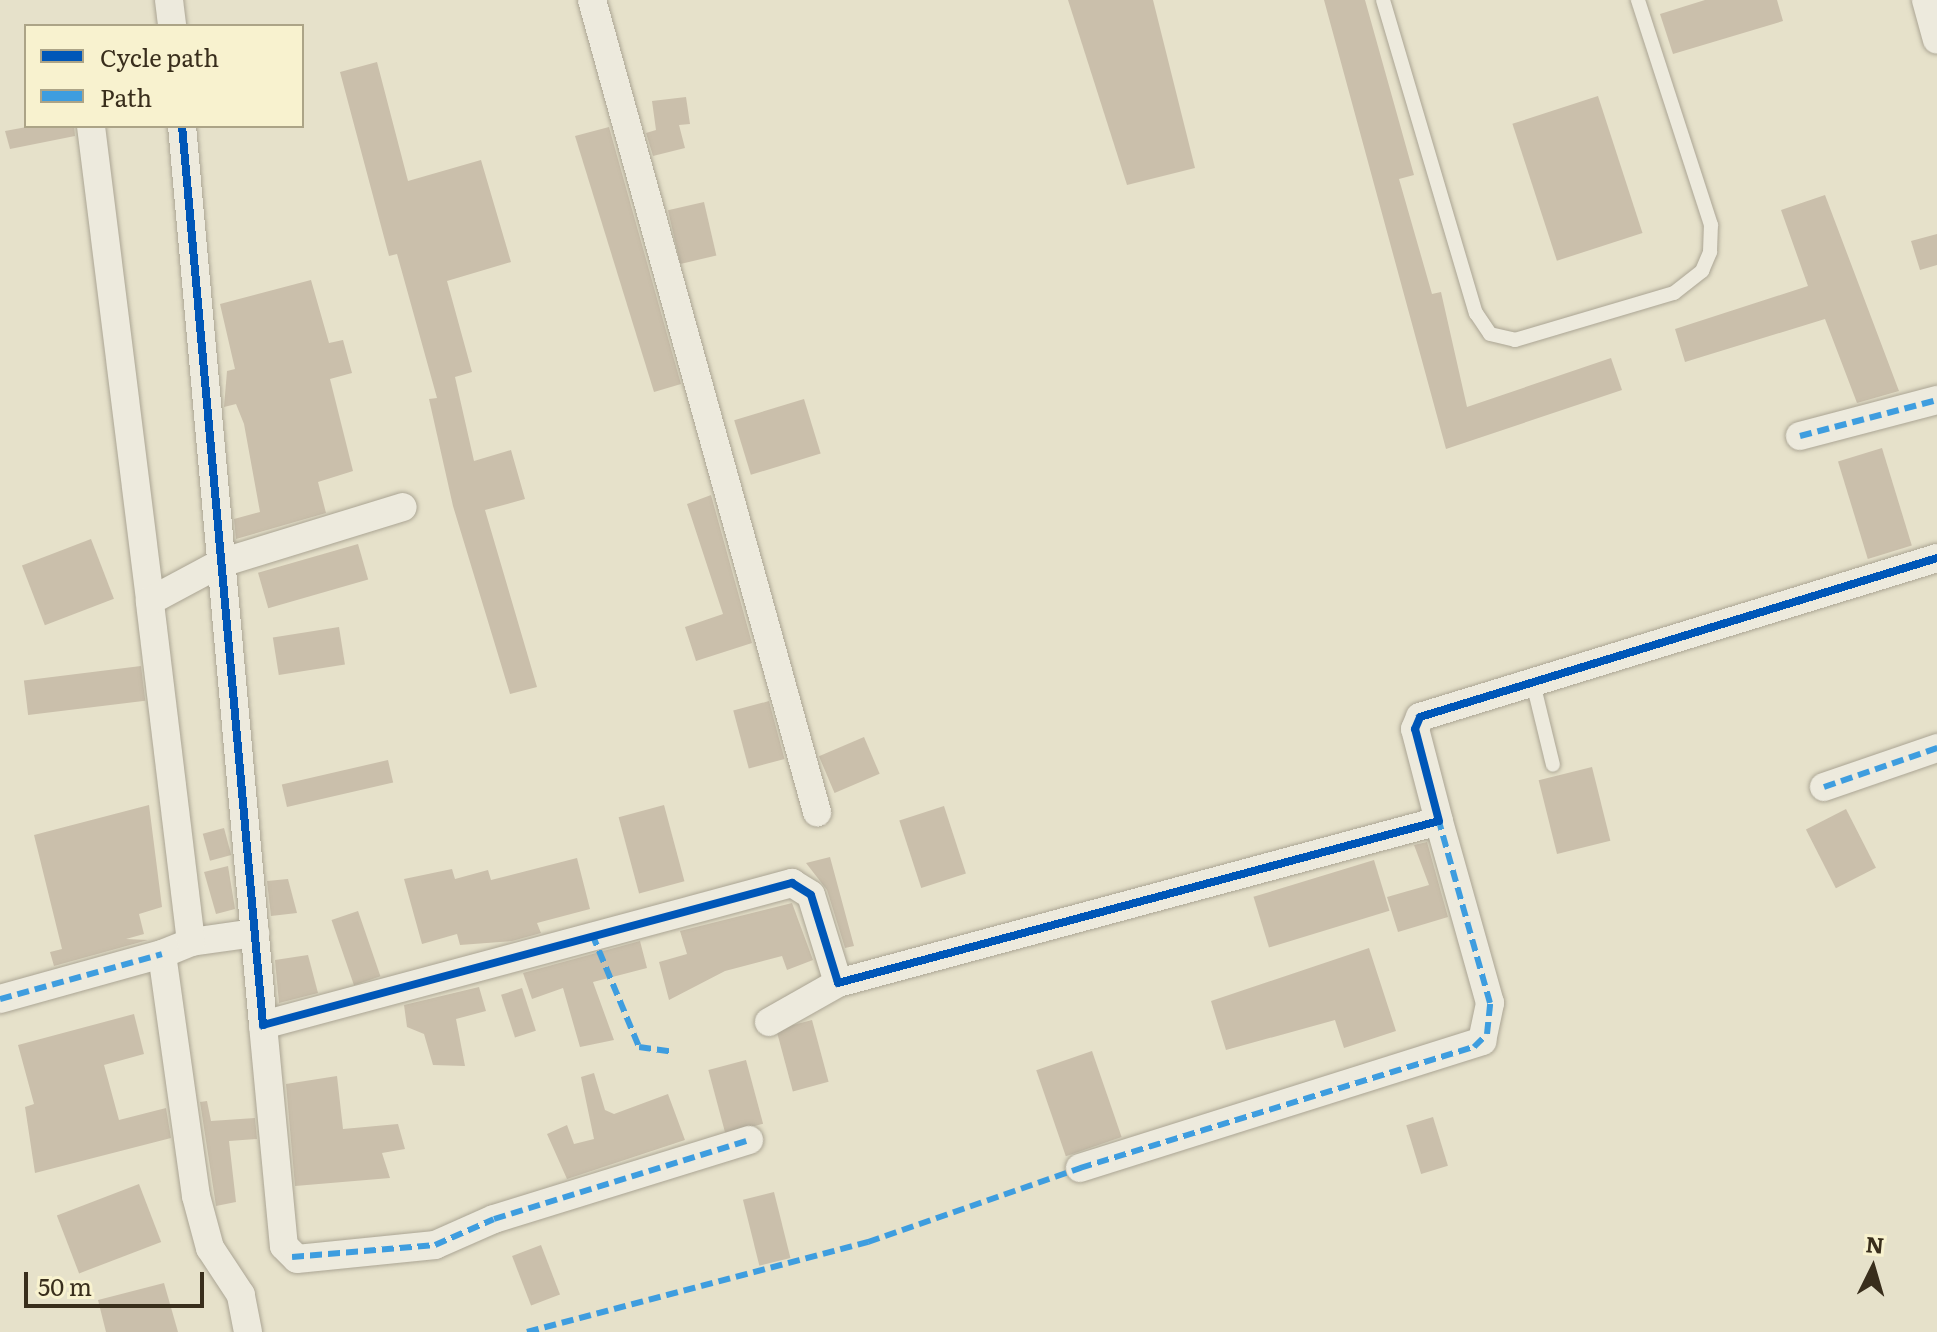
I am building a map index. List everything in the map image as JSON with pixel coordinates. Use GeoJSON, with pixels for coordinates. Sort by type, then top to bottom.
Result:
{"type":"FeatureCollection","features":[{"type":"Feature","properties":{"kind":"street"},"geometry":{"type":"LineString","coordinates":[[169,0],[172,24]]}},
{"type":"Feature","properties":{"kind":"street"},"geometry":{"type":"LineString","coordinates":[[592,0],[817,812]]}},
{"type":"Feature","properties":{"kind":"street"},"geometry":{"type":"LineString","coordinates":[[1926,0],[1937,40]]}},
{"type":"Feature","properties":{"kind":"street"},"geometry":{"type":"LineString","coordinates":[[91,128],[191,942]]}},
{"type":"Feature","properties":{"kind":"street"},"geometry":{"type":"LineString","coordinates":[[182,128],[284,1246],[297,1259],[435,1245],[494,1219],[749,1140]]}},
{"type":"Feature","properties":{"kind":"street"},"geometry":{"type":"LineString","coordinates":[[1800,436],[1937,400]]}},
{"type":"Feature","properties":{"kind":"street"},"geometry":{"type":"LineString","coordinates":[[150,601],[221,563],[403,507]]}},
{"type":"Feature","properties":{"kind":"street"},"geometry":{"type":"LineString","coordinates":[[1080,1168],[1482,1041],[1490,1003],[1439,821],[1416,722],[1937,558]]}},
{"type":"Feature","properties":{"kind":"street"},"geometry":{"type":"LineString","coordinates":[[1824,787],[1937,748]]}},
{"type":"Feature","properties":{"kind":"street"},"geometry":{"type":"LineString","coordinates":[[769,1022],[838,983],[1439,821]]}},
{"type":"Feature","properties":{"kind":"street"},"geometry":{"type":"LineString","coordinates":[[263,1025],[792,883],[811,895],[838,983]]}},
{"type":"Feature","properties":{"kind":"street"},"geometry":{"type":"LineString","coordinates":[[0,999],[162,954],[191,942],[255,933]]}},
{"type":"Feature","properties":{"kind":"street"},"geometry":{"type":"LineString","coordinates":[[162,954],[196,1196],[210,1248],[241,1295],[248,1332]]}},
{"type":"Feature","properties":{"kind":"lane"},"geometry":{"type":"LineString","coordinates":[[1383,0],[1476,313],[1490,334],[1515,340],[1674,293],[1702,271],[1710,252],[1711,225],[1638,0]]}},
{"type":"Feature","properties":{"kind":"lane"},"geometry":{"type":"LineString","coordinates":[[1533,683],[1553,765]]}},
{"type":"Feature","properties":{"kind":"building"},"geometry":{"type":"Polygon","coordinates":[[[1068,0],[1153,0],[1195,168],[1127,185],[1068,0]]]}},
{"type":"Feature","properties":{"kind":"building"},"geometry":{"type":"Polygon","coordinates":[[[1324,0],[1365,0],[1414,175],[1399,179],[1432,294],[1441,292],[1467,407],[1611,358],[1622,390],[1446,449],[1324,0]]]}},
{"type":"Feature","properties":{"kind":"building"},"geometry":{"type":"Polygon","coordinates":[[[1705,0],[1777,0],[1783,21],[1673,54],[1660,14],[1705,0]]]}},
{"type":"Feature","properties":{"kind":"building"},"geometry":{"type":"Polygon","coordinates":[[[377,62],[408,181],[481,160],[511,262],[447,281],[472,372],[455,377],[474,461],[511,450],[525,499],[485,510],[537,687],[510,694],[453,506],[429,399],[437,398],[397,254],[389,256],[340,72],[377,62]]]}},
{"type":"Feature","properties":{"kind":"building"},"geometry":{"type":"Polygon","coordinates":[[[1598,96],[1642,233],[1557,261],[1512,124],[1598,96]]]}},
{"type":"Feature","properties":{"kind":"building"},"geometry":{"type":"Polygon","coordinates":[[[686,97],[690,124],[679,125],[685,148],[653,156],[646,133],[656,130],[652,101],[686,97]]]}},
{"type":"Feature","properties":{"kind":"building"},"geometry":{"type":"Polygon","coordinates":[[[24,127],[74,128],[75,136],[10,149],[5,131],[24,127]]]}},
{"type":"Feature","properties":{"kind":"building"},"geometry":{"type":"Polygon","coordinates":[[[609,127],[681,384],[654,392],[575,136],[609,127]]]}},
{"type":"Feature","properties":{"kind":"building"},"geometry":{"type":"Polygon","coordinates":[[[1825,195],[1899,391],[1857,403],[1825,319],[1685,362],[1675,329],[1808,286],[1781,210],[1825,195]]]}},
{"type":"Feature","properties":{"kind":"building"},"geometry":{"type":"Polygon","coordinates":[[[704,202],[716,256],[680,264],[668,210],[704,202]]]}},
{"type":"Feature","properties":{"kind":"building"},"geometry":{"type":"Polygon","coordinates":[[[1937,234],[1937,265],[1920,270],[1911,241],[1937,234]]]}},
{"type":"Feature","properties":{"kind":"building"},"geometry":{"type":"Polygon","coordinates":[[[311,280],[329,343],[343,340],[352,373],[330,379],[353,471],[318,482],[326,513],[236,539],[234,519],[260,512],[244,424],[236,404],[224,407],[227,371],[235,369],[220,304],[311,280]]]}},
{"type":"Feature","properties":{"kind":"building"},"geometry":{"type":"Polygon","coordinates":[[[804,399],[821,454],[751,475],[734,420],[804,399]]]}},
{"type":"Feature","properties":{"kind":"building"},"geometry":{"type":"Polygon","coordinates":[[[1882,448],[1912,546],[1868,559],[1838,461],[1882,448]]]}},
{"type":"Feature","properties":{"kind":"building"},"geometry":{"type":"Polygon","coordinates":[[[711,495],[752,643],[696,661],[685,627],[723,614],[687,504],[711,495]]]}},
{"type":"Feature","properties":{"kind":"building"},"geometry":{"type":"Polygon","coordinates":[[[91,539],[114,599],[45,625],[22,566],[91,539]]]}},
{"type":"Feature","properties":{"kind":"building"},"geometry":{"type":"Polygon","coordinates":[[[358,544],[368,580],[268,608],[258,573],[358,544]]]}},
{"type":"Feature","properties":{"kind":"building"},"geometry":{"type":"Polygon","coordinates":[[[339,627],[345,665],[279,675],[273,637],[339,627]]]}},
{"type":"Feature","properties":{"kind":"building"},"geometry":{"type":"Polygon","coordinates":[[[141,666],[145,701],[28,715],[24,680],[141,666]]]}},
{"type":"Feature","properties":{"kind":"building"},"geometry":{"type":"Polygon","coordinates":[[[769,701],[785,759],[749,769],[733,711],[769,701]]]}},
{"type":"Feature","properties":{"kind":"building"},"geometry":{"type":"Polygon","coordinates":[[[864,737],[880,774],[835,793],[819,756],[864,737]]]}},
{"type":"Feature","properties":{"kind":"building"},"geometry":{"type":"Polygon","coordinates":[[[388,760],[393,782],[287,807],[282,785],[388,760]]]}},
{"type":"Feature","properties":{"kind":"building"},"geometry":{"type":"Polygon","coordinates":[[[1592,767],[1610,841],[1557,854],[1539,780],[1592,767]]]}},
{"type":"Feature","properties":{"kind":"building"},"geometry":{"type":"Polygon","coordinates":[[[149,805],[162,907],[139,914],[144,934],[126,939],[148,940],[54,966],[50,952],[62,949],[34,835],[149,805]]]}},
{"type":"Feature","properties":{"kind":"building"},"geometry":{"type":"Polygon","coordinates":[[[664,805],[684,881],[639,893],[619,817],[664,805]]]}},
{"type":"Feature","properties":{"kind":"building"},"geometry":{"type":"Polygon","coordinates":[[[944,806],[966,874],[921,888],[899,821],[944,806]]]}},
{"type":"Feature","properties":{"kind":"building"},"geometry":{"type":"Polygon","coordinates":[[[1846,809],[1876,868],[1836,888],[1806,829],[1846,809]]]}},
{"type":"Feature","properties":{"kind":"building"},"geometry":{"type":"Polygon","coordinates":[[[224,828],[231,855],[210,861],[203,834],[224,828]]]}},
{"type":"Feature","properties":{"kind":"building"},"geometry":{"type":"Polygon","coordinates":[[[1427,842],[1448,917],[1398,932],[1387,897],[1429,885],[1414,845],[1427,842]]]}},
{"type":"Feature","properties":{"kind":"building"},"geometry":{"type":"Polygon","coordinates":[[[830,857],[854,946],[845,948],[827,890],[806,863],[830,857]]]}},
{"type":"Feature","properties":{"kind":"building"},"geometry":{"type":"Polygon","coordinates":[[[577,858],[590,909],[537,923],[541,933],[512,941],[460,945],[457,934],[422,944],[404,879],[452,869],[455,879],[488,870],[491,880],[577,858]]]}},
{"type":"Feature","properties":{"kind":"building"},"geometry":{"type":"Polygon","coordinates":[[[1374,860],[1389,911],[1269,948],[1254,897],[1374,860]]]}},
{"type":"Feature","properties":{"kind":"building"},"geometry":{"type":"Polygon","coordinates":[[[228,866],[235,909],[216,914],[204,872],[228,866]]]}},
{"type":"Feature","properties":{"kind":"building"},"geometry":{"type":"Polygon","coordinates":[[[288,879],[297,913],[271,916],[267,881],[288,879]]]}},
{"type":"Feature","properties":{"kind":"building"},"geometry":{"type":"Polygon","coordinates":[[[792,903],[813,960],[787,970],[782,956],[725,971],[669,1000],[659,962],[687,954],[680,931],[792,903]]]}},
{"type":"Feature","properties":{"kind":"building"},"geometry":{"type":"Polygon","coordinates":[[[358,911],[380,976],[354,985],[332,920],[358,911]]]}},
{"type":"Feature","properties":{"kind":"building"},"geometry":{"type":"Polygon","coordinates":[[[640,941],[647,968],[593,982],[614,1040],[580,1047],[563,988],[532,999],[523,973],[640,941]]]}},
{"type":"Feature","properties":{"kind":"building"},"geometry":{"type":"Polygon","coordinates":[[[1369,948],[1396,1031],[1344,1048],[1335,1020],[1226,1050],[1211,1001],[1369,948]]]}},
{"type":"Feature","properties":{"kind":"building"},"geometry":{"type":"Polygon","coordinates":[[[308,955],[318,993],[279,1003],[275,960],[308,955]]]}},
{"type":"Feature","properties":{"kind":"building"},"geometry":{"type":"Polygon","coordinates":[[[479,987],[486,1011],[456,1019],[465,1066],[433,1065],[424,1034],[407,1027],[404,1005],[479,987]]]}},
{"type":"Feature","properties":{"kind":"building"},"geometry":{"type":"Polygon","coordinates":[[[522,988],[536,1031],[515,1038],[501,995],[522,988]]]}},
{"type":"Feature","properties":{"kind":"building"},"geometry":{"type":"Polygon","coordinates":[[[134,1014],[144,1054],[104,1065],[119,1120],[166,1108],[171,1138],[35,1173],[25,1107],[34,1104],[18,1045],[134,1014]]]}},
{"type":"Feature","properties":{"kind":"building"},"geometry":{"type":"Polygon","coordinates":[[[812,1020],[829,1082],[793,1091],[776,1030],[812,1020]]]}},
{"type":"Feature","properties":{"kind":"building"},"geometry":{"type":"Polygon","coordinates":[[[1092,1051],[1122,1137],[1066,1156],[1036,1070],[1092,1051]]]}},
{"type":"Feature","properties":{"kind":"building"},"geometry":{"type":"Polygon","coordinates":[[[746,1060],[763,1124],[725,1134],[708,1070],[746,1060]]]}},
{"type":"Feature","properties":{"kind":"building"},"geometry":{"type":"Polygon","coordinates":[[[594,1073],[605,1110],[614,1114],[668,1094],[685,1140],[567,1179],[547,1134],[567,1125],[574,1144],[594,1139],[581,1077],[594,1073]]]}},
{"type":"Feature","properties":{"kind":"building"},"geometry":{"type":"Polygon","coordinates":[[[337,1076],[343,1129],[398,1124],[405,1149],[382,1153],[390,1178],[295,1186],[286,1084],[337,1076]]]}},
{"type":"Feature","properties":{"kind":"building"},"geometry":{"type":"Polygon","coordinates":[[[207,1101],[211,1121],[255,1118],[257,1139],[229,1141],[236,1202],[216,1206],[200,1102],[207,1101]]]}},
{"type":"Feature","properties":{"kind":"building"},"geometry":{"type":"Polygon","coordinates":[[[1433,1117],[1448,1166],[1421,1174],[1406,1125],[1433,1117]]]}},
{"type":"Feature","properties":{"kind":"building"},"geometry":{"type":"Polygon","coordinates":[[[139,1184],[161,1242],[79,1273],[57,1216],[139,1184]]]}},
{"type":"Feature","properties":{"kind":"building"},"geometry":{"type":"Polygon","coordinates":[[[774,1192],[790,1258],[759,1266],[743,1200],[774,1192]]]}},
{"type":"Feature","properties":{"kind":"building"},"geometry":{"type":"Polygon","coordinates":[[[541,1245],[560,1294],[531,1306],[512,1256],[541,1245]]]}},
{"type":"Feature","properties":{"kind":"building"},"geometry":{"type":"Polygon","coordinates":[[[164,1283],[178,1332],[106,1332],[98,1300],[164,1283]]]}},
{"type":"Feature","properties":{"kind":"marked path"},"geometry":{"type":"LineString","coordinates":[[1800,436],[1937,400]]}},
{"type":"Feature","properties":{"kind":"marked path"},"geometry":{"type":"LineString","coordinates":[[1824,787],[1937,748]]}},
{"type":"Feature","properties":{"kind":"marked path"},"geometry":{"type":"LineString","coordinates":[[527,1332],[868,1242],[1080,1168],[1474,1047],[1487,1034],[1490,1003],[1439,821]]}},
{"type":"Feature","properties":{"kind":"marked path"},"geometry":{"type":"LineString","coordinates":[[592,934],[639,1047],[673,1052]]}},
{"type":"Feature","properties":{"kind":"marked path"},"geometry":{"type":"LineString","coordinates":[[0,999],[162,954]]}},
{"type":"Feature","properties":{"kind":"marked path"},"geometry":{"type":"LineString","coordinates":[[292,1257],[435,1245],[494,1219],[749,1140]]}},
{"type":"Feature","properties":{"kind":"cycle path"},"geometry":{"type":"LineString","coordinates":[[182,128],[263,1025],[792,883],[811,895],[838,983],[1439,821],[1415,729],[1420,717],[1937,558]]}}]}
